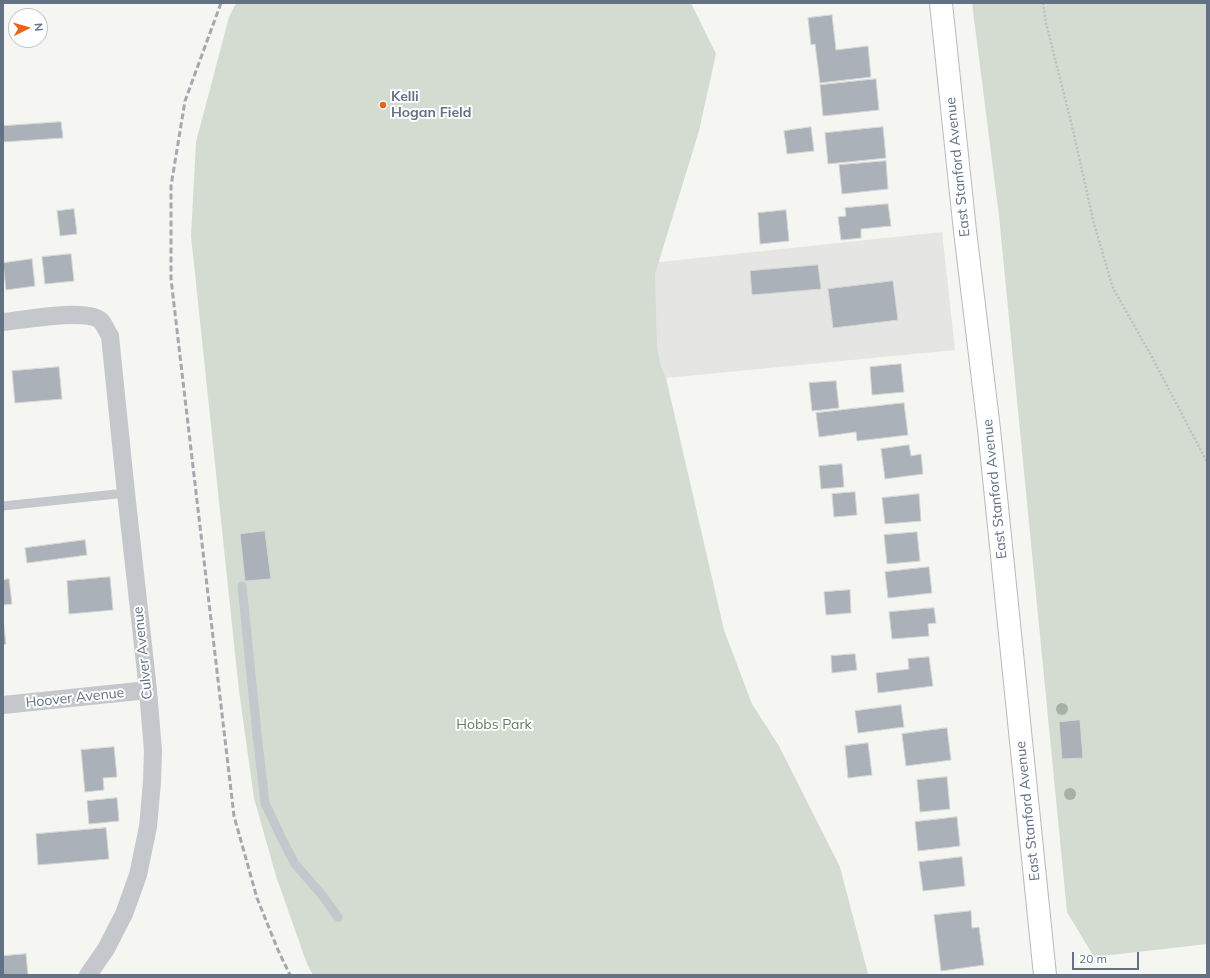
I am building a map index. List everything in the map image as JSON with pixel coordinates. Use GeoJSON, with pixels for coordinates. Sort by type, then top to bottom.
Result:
{"type":"FeatureCollection","features":[{"type":"Feature","properties":{"kind":"main road","name":"East Stanford Avenue"},"geometry":{"type":"LineString","coordinates":[[941,3],[964,223],[989,429],[1045,975]]}},
{"type":"Feature","properties":{"kind":"street","name":"Culver Avenue"},"geometry":{"type":"LineString","coordinates":[[3,322],[73,314],[88,315],[101,320],[110,336],[148,690],[153,751],[152,782],[148,827],[138,875],[124,914],[106,949],[88,975]]}},
{"type":"Feature","properties":{"kind":"street","name":"Hoover Avenue"},"geometry":{"type":"LineString","coordinates":[[3,705],[148,690]]}},
{"type":"Feature","properties":{"kind":"lane"},"geometry":{"type":"LineString","coordinates":[[3,506],[126,493]]}},
{"type":"Feature","properties":{"kind":"lane"},"geometry":{"type":"LineString","coordinates":[[242,586],[257,734],[266,803],[281,837],[296,864],[338,917]]}},
{"type":"Feature","properties":{"kind":"path"},"geometry":{"type":"LineString","coordinates":[[1043,3],[1046,23],[1073,130],[1094,224],[1114,288],[1207,462]]}},
{"type":"Feature","properties":{"kind":"shaded area"},"geometry":{"type":"Polygon","coordinates":[[[942,232],[955,350],[666,378],[660,363],[641,264],[942,232]]]}},
{"type":"Feature","properties":{"kind":"green space","name":"Hobbs Park"},"geometry":{"type":"Polygon","coordinates":[[[236,3],[691,3],[716,54],[699,131],[655,274],[657,346],[660,363],[666,378],[724,630],[752,704],[779,746],[840,867],[868,974],[313,975],[307,964],[276,876],[254,798],[239,691],[191,236],[196,142],[229,17],[236,3]]]}},
{"type":"Feature","properties":{"kind":"green space"},"geometry":{"type":"Polygon","coordinates":[[[972,3],[1207,3],[1207,944],[1094,957],[1067,912],[999,216],[972,3]]]}},
{"type":"Feature","properties":{"kind":"building"},"geometry":{"type":"Polygon","coordinates":[[[832,15],[836,50],[868,46],[871,77],[820,83],[815,44],[811,45],[808,18],[832,15]]]}},
{"type":"Feature","properties":{"kind":"building"},"geometry":{"type":"Polygon","coordinates":[[[876,79],[879,110],[823,116],[820,85],[876,79]]]}},
{"type":"Feature","properties":{"kind":"building"},"geometry":{"type":"Polygon","coordinates":[[[61,122],[63,138],[3,142],[3,126],[61,122]]]}},
{"type":"Feature","properties":{"kind":"building"},"geometry":{"type":"Polygon","coordinates":[[[811,127],[814,151],[787,154],[784,131],[811,127]]]}},
{"type":"Feature","properties":{"kind":"building"},"geometry":{"type":"Polygon","coordinates":[[[883,127],[886,158],[828,164],[825,133],[883,127]]]}},
{"type":"Feature","properties":{"kind":"building"},"geometry":{"type":"Polygon","coordinates":[[[886,161],[888,189],[842,194],[839,165],[886,161]]]}},
{"type":"Feature","properties":{"kind":"building"},"geometry":{"type":"Polygon","coordinates":[[[888,204],[891,226],[861,229],[861,238],[841,240],[838,217],[846,216],[845,208],[888,204]]]}},
{"type":"Feature","properties":{"kind":"building"},"geometry":{"type":"Polygon","coordinates":[[[74,209],[77,234],[60,236],[57,211],[74,209]]]}},
{"type":"Feature","properties":{"kind":"building"},"geometry":{"type":"Polygon","coordinates":[[[786,210],[789,241],[760,244],[758,213],[786,210]]]}},
{"type":"Feature","properties":{"kind":"building"},"geometry":{"type":"Polygon","coordinates":[[[71,254],[74,281],[45,284],[42,257],[71,254]]]}},
{"type":"Feature","properties":{"kind":"building"},"geometry":{"type":"Polygon","coordinates":[[[32,259],[35,286],[6,290],[3,263],[32,259]]]}},
{"type":"Feature","properties":{"kind":"building"},"geometry":{"type":"Polygon","coordinates":[[[818,265],[821,289],[752,295],[750,271],[818,265]]]}},
{"type":"Feature","properties":{"kind":"building"},"geometry":{"type":"Polygon","coordinates":[[[893,281],[898,320],[833,328],[828,289],[893,281]]]}},
{"type":"Feature","properties":{"kind":"building"},"geometry":{"type":"Polygon","coordinates":[[[901,364],[904,392],[872,395],[870,367],[901,364]]]}},
{"type":"Feature","properties":{"kind":"building"},"geometry":{"type":"Polygon","coordinates":[[[59,367],[62,399],[15,403],[12,371],[59,367]]]}},
{"type":"Feature","properties":{"kind":"building"},"geometry":{"type":"Polygon","coordinates":[[[836,381],[839,408],[812,411],[809,383],[836,381]]]}},
{"type":"Feature","properties":{"kind":"building"},"geometry":{"type":"Polygon","coordinates":[[[904,403],[908,435],[857,441],[856,432],[819,437],[816,413],[904,403]]]}},
{"type":"Feature","properties":{"kind":"building"},"geometry":{"type":"Polygon","coordinates":[[[909,445],[911,456],[921,454],[923,474],[885,479],[881,449],[909,445]]]}},
{"type":"Feature","properties":{"kind":"building"},"geometry":{"type":"Polygon","coordinates":[[[842,464],[844,487],[821,489],[819,466],[842,464]]]}},
{"type":"Feature","properties":{"kind":"building"},"geometry":{"type":"Polygon","coordinates":[[[855,492],[857,515],[834,517],[832,494],[855,492]]]}},
{"type":"Feature","properties":{"kind":"building"},"geometry":{"type":"Polygon","coordinates":[[[919,494],[921,521],[885,524],[882,498],[919,494]]]}},
{"type":"Feature","properties":{"kind":"building"},"geometry":{"type":"Polygon","coordinates":[[[265,531],[271,579],[245,581],[240,534],[265,531]]]}},
{"type":"Feature","properties":{"kind":"building"},"geometry":{"type":"Polygon","coordinates":[[[917,532],[920,561],[887,564],[884,535],[917,532]]]}},
{"type":"Feature","properties":{"kind":"building"},"geometry":{"type":"Polygon","coordinates":[[[85,540],[87,555],[27,563],[25,548],[85,540]]]}},
{"type":"Feature","properties":{"kind":"building"},"geometry":{"type":"Polygon","coordinates":[[[929,567],[932,593],[888,598],[885,572],[929,567]]]}},
{"type":"Feature","properties":{"kind":"building"},"geometry":{"type":"Polygon","coordinates":[[[110,577],[113,610],[69,614],[67,581],[110,577]]]}},
{"type":"Feature","properties":{"kind":"building"},"geometry":{"type":"Polygon","coordinates":[[[9,579],[12,604],[3,605],[3,580],[9,579]]]}},
{"type":"Feature","properties":{"kind":"building"},"geometry":{"type":"Polygon","coordinates":[[[850,590],[851,613],[826,615],[824,592],[850,590]]]}},
{"type":"Feature","properties":{"kind":"building"},"geometry":{"type":"Polygon","coordinates":[[[934,608],[936,623],[928,624],[929,636],[892,639],[889,612],[934,608]]]}},
{"type":"Feature","properties":{"kind":"building"},"geometry":{"type":"Polygon","coordinates":[[[3,618],[6,644],[3,645],[3,618]]]}},
{"type":"Feature","properties":{"kind":"building"},"geometry":{"type":"Polygon","coordinates":[[[855,654],[857,670],[832,673],[831,656],[855,654]]]}},
{"type":"Feature","properties":{"kind":"building"},"geometry":{"type":"Polygon","coordinates":[[[929,657],[933,686],[878,693],[876,673],[909,669],[908,659],[929,657]]]}},
{"type":"Feature","properties":{"kind":"building"},"geometry":{"type":"Polygon","coordinates":[[[901,705],[904,727],[858,733],[855,711],[901,705]]]}},
{"type":"Feature","properties":{"kind":"building"},"geometry":{"type":"Polygon","coordinates":[[[1080,720],[1083,758],[1062,759],[1059,722],[1080,720]]]}},
{"type":"Feature","properties":{"kind":"building"},"geometry":{"type":"Polygon","coordinates":[[[947,728],[951,760],[906,766],[902,734],[947,728]]]}},
{"type":"Feature","properties":{"kind":"building"},"geometry":{"type":"Polygon","coordinates":[[[868,743],[872,775],[848,778],[845,746],[868,743]]]}},
{"type":"Feature","properties":{"kind":"building"},"geometry":{"type":"Polygon","coordinates":[[[114,747],[117,777],[103,778],[104,790],[85,792],[81,750],[114,747]]]}},
{"type":"Feature","properties":{"kind":"building"},"geometry":{"type":"Polygon","coordinates":[[[947,777],[950,809],[920,812],[917,780],[947,777]]]}},
{"type":"Feature","properties":{"kind":"building"},"geometry":{"type":"Polygon","coordinates":[[[117,798],[119,821],[89,824],[87,801],[117,798]]]}},
{"type":"Feature","properties":{"kind":"building"},"geometry":{"type":"Polygon","coordinates":[[[957,817],[960,846],[918,851],[915,822],[957,817]]]}},
{"type":"Feature","properties":{"kind":"building"},"geometry":{"type":"Polygon","coordinates":[[[106,828],[109,859],[38,865],[36,834],[106,828]]]}},
{"type":"Feature","properties":{"kind":"building"},"geometry":{"type":"Polygon","coordinates":[[[962,857],[965,886],[923,891],[919,862],[962,857]]]}},
{"type":"Feature","properties":{"kind":"building"},"geometry":{"type":"Polygon","coordinates":[[[971,911],[972,928],[979,927],[984,965],[941,971],[934,915],[971,911]]]}},
{"type":"Feature","properties":{"kind":"building"},"geometry":{"type":"Polygon","coordinates":[[[26,954],[28,975],[3,975],[3,956],[26,954]]]}},
{"type":"Feature","properties":{"kind":"railway"},"geometry":{"type":"LineString","coordinates":[[221,3],[185,101],[171,186],[171,279],[234,816],[257,898],[290,975]]}},
{"type":"Feature","properties":{"kind":"place","name":"Kelli Hogan Field"},"geometry":{"type":"Point","coordinates":[383,105]}}]}
